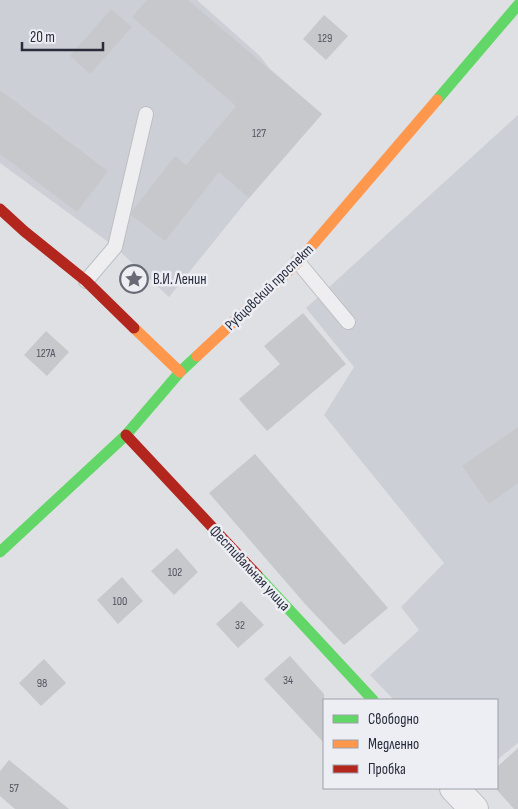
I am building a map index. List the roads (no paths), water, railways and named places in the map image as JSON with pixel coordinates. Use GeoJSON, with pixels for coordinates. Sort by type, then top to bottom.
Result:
{"type":"FeatureCollection","features":[{"type":"Feature","properties":{"kind":"street","name":"Рубцовский проспект"},"geometry":{"type":"LineString","coordinates":[[0,552],[126,435],[180,372],[298,262],[518,5]]}},
{"type":"Feature","properties":{"kind":"street"},"geometry":{"type":"LineString","coordinates":[[0,209],[86,281],[180,372]]}},
{"type":"Feature","properties":{"kind":"street","name":"Фестивальная улица"},"geometry":{"type":"LineString","coordinates":[[126,435],[372,699]]}},
{"type":"Feature","properties":{"kind":"street"},"geometry":{"type":"LineString","coordinates":[[455,789],[474,809]]}},
{"type":"Feature","properties":{"kind":"lane"},"geometry":{"type":"LineString","coordinates":[[86,281],[115,247],[146,114]]}},
{"type":"Feature","properties":{"kind":"lane"},"geometry":{"type":"LineString","coordinates":[[298,262],[348,322]]}},
{"type":"Feature","properties":{"kind":"place","name":"В.И. Ленин"},"geometry":{"type":"Point","coordinates":[134,279]}}]}
